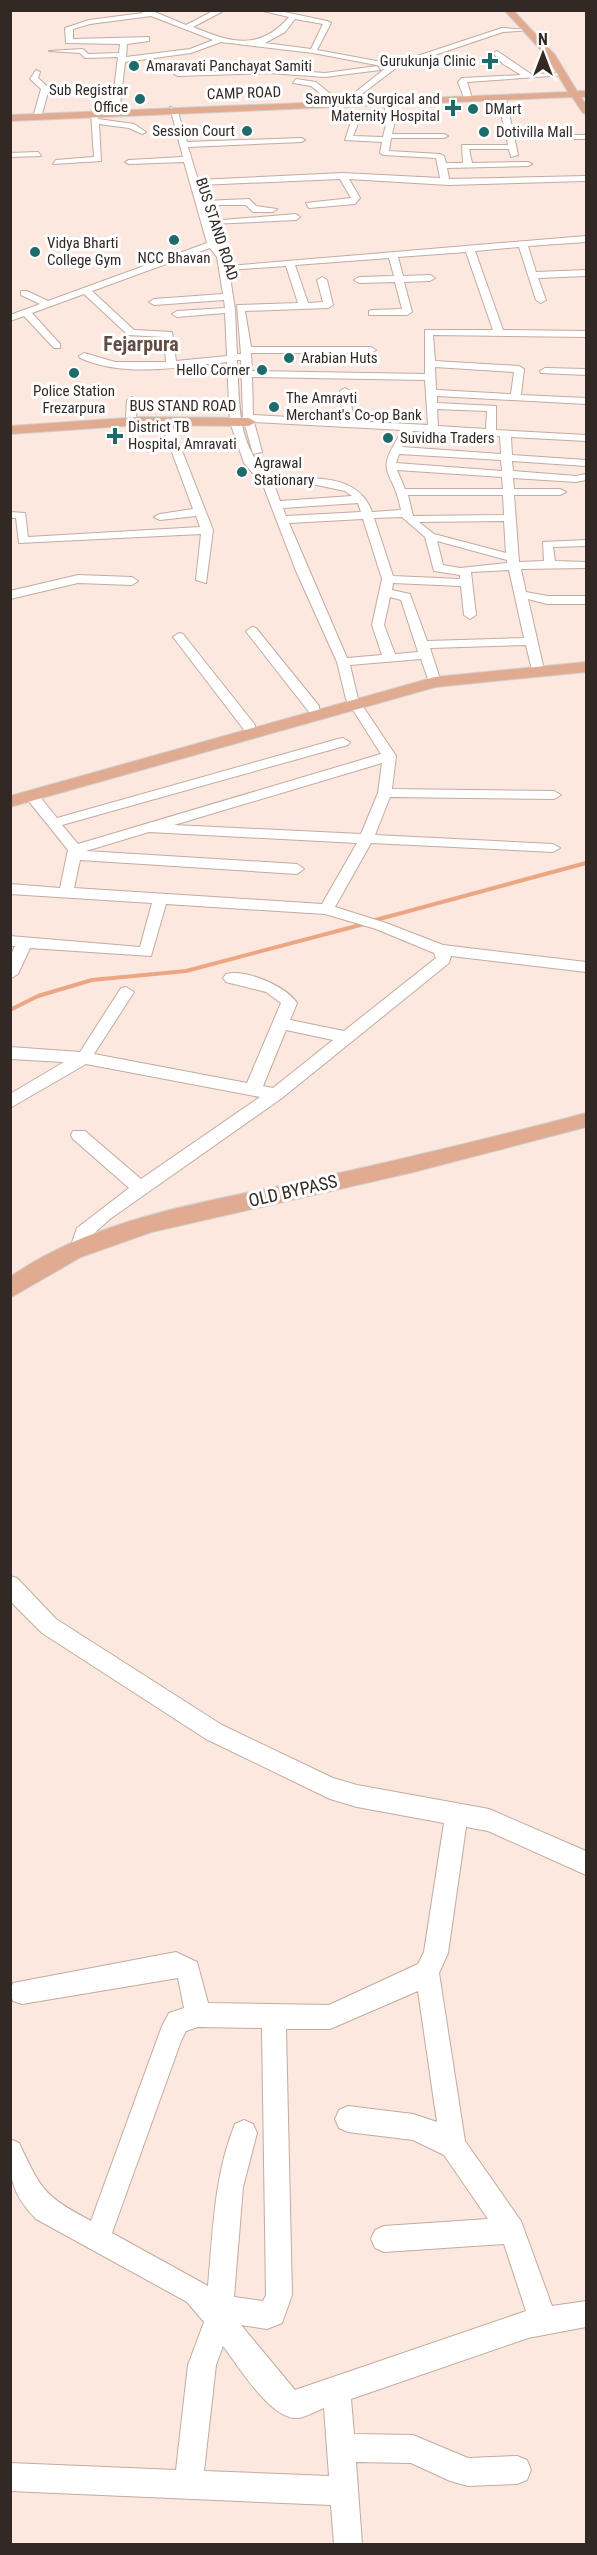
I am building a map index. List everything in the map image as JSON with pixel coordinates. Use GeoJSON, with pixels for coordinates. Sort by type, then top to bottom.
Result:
{"type":"FeatureCollection","features":[{"type":"Feature","properties":{"kind":"main road"},"geometry":{"type":"LineString","coordinates":[[508,10],[552,57],[581,94],[586,111]]}},
{"type":"Feature","properties":{"kind":"main road"},"geometry":{"type":"LineString","coordinates":[[552,57],[561,75],[581,94]]}},
{"type":"Feature","properties":{"kind":"main road","name":"CAMP ROAD"},"geometry":{"type":"LineString","coordinates":[[10,117],[38,114],[581,94]]}},
{"type":"Feature","properties":{"kind":"main road","name":"CAMP ROAD"},"geometry":{"type":"LineString","coordinates":[[343,103],[502,99],[581,94]]}},
{"type":"Feature","properties":{"kind":"main road","name":"CAMP ROAD"},"geometry":{"type":"LineString","coordinates":[[10,117],[95,117],[115,112]]}},
{"type":"Feature","properties":{"kind":"main road","name":"BUS STAND ROAD"},"geometry":{"type":"LineString","coordinates":[[10,424],[131,417],[241,420]]}},
{"type":"Feature","properties":{"kind":"main road","name":"BUS STAND ROAD"},"geometry":{"type":"LineString","coordinates":[[10,430],[165,420],[241,420]]}},
{"type":"Feature","properties":{"kind":"main road"},"geometry":{"type":"LineString","coordinates":[[10,793],[314,709],[381,696],[435,682],[586,667]]}},
{"type":"Feature","properties":{"kind":"main road"},"geometry":{"type":"LineString","coordinates":[[10,802],[354,702]]}},
{"type":"Feature","properties":{"kind":"main road","name":"OLD BYPASS"},"geometry":{"type":"LineString","coordinates":[[10,1289],[80,1242],[163,1208],[344,1170],[490,1136],[586,1110]]}},
{"type":"Feature","properties":{"kind":"main road","name":"OLD BYPASS"},"geometry":{"type":"LineString","coordinates":[[10,1272],[52,1246],[80,1242],[488,1147],[586,1120]]}},
{"type":"Feature","properties":{"kind":"street"},"geometry":{"type":"LineString","coordinates":[[262,10],[327,23],[313,51]]}},
{"type":"Feature","properties":{"kind":"street"},"geometry":{"type":"LineString","coordinates":[[146,39],[124,42],[68,39],[69,28],[146,11],[220,40],[313,51],[392,66]]}},
{"type":"Feature","properties":{"kind":"street"},"geometry":{"type":"LineString","coordinates":[[187,27],[219,11]]}},
{"type":"Feature","properties":{"kind":"street"},"geometry":{"type":"LineString","coordinates":[[258,44],[282,30],[293,16]]}},
{"type":"Feature","properties":{"kind":"street"},"geometry":{"type":"LineString","coordinates":[[488,34],[515,18]]}},
{"type":"Feature","properties":{"kind":"street"},"geometry":{"type":"LineString","coordinates":[[178,74],[269,71],[329,75],[392,66],[488,34],[512,29],[527,30]]}},
{"type":"Feature","properties":{"kind":"street"},"geometry":{"type":"LineString","coordinates":[[83,63],[191,51],[220,40]]}},
{"type":"Feature","properties":{"kind":"street"},"geometry":{"type":"LineString","coordinates":[[115,112],[124,42]]}},
{"type":"Feature","properties":{"kind":"street"},"geometry":{"type":"LineString","coordinates":[[53,51],[83,51],[85,56],[122,60]]}},
{"type":"Feature","properties":{"kind":"street"},"geometry":{"type":"LineString","coordinates":[[497,53],[506,62],[530,77]]}},
{"type":"Feature","properties":{"kind":"street"},"geometry":{"type":"LineString","coordinates":[[296,81],[313,84],[343,103],[392,66]]}},
{"type":"Feature","properties":{"kind":"street"},"geometry":{"type":"LineString","coordinates":[[36,72],[34,79],[45,88],[38,114]]}},
{"type":"Feature","properties":{"kind":"street"},"geometry":{"type":"LineString","coordinates":[[468,98],[463,80],[561,75]]}},
{"type":"Feature","properties":{"kind":"street"},"geometry":{"type":"LineString","coordinates":[[468,166],[465,147],[514,151],[502,99]]}},
{"type":"Feature","properties":{"kind":"street"},"geometry":{"type":"LineString","coordinates":[[387,103],[392,117],[385,154],[442,157],[446,182]]}},
{"type":"Feature","properties":{"kind":"street","name":"BUS STAND ROAD"},"geometry":{"type":"LineString","coordinates":[[178,110],[222,257],[228,297],[235,309],[231,358],[241,420]]}},
{"type":"Feature","properties":{"kind":"street"},"geometry":{"type":"LineString","coordinates":[[56,162],[98,159],[95,117],[131,126],[142,132]]}},
{"type":"Feature","properties":{"kind":"street"},"geometry":{"type":"LineString","coordinates":[[392,117],[356,118],[348,138],[444,136]]}},
{"type":"Feature","properties":{"kind":"street"},"geometry":{"type":"LineString","coordinates":[[550,137],[586,137]]}},
{"type":"Feature","properties":{"kind":"street"},"geometry":{"type":"LineString","coordinates":[[187,145],[301,140]]}},
{"type":"Feature","properties":{"kind":"street","name":"BUS STAND ROAD"},"geometry":{"type":"LineString","coordinates":[[187,145],[187,159],[207,204],[216,243],[231,268],[235,309],[246,354],[247,374],[241,420]]}},
{"type":"Feature","properties":{"kind":"street"},"geometry":{"type":"LineString","coordinates":[[10,155],[38,154]]}},
{"type":"Feature","properties":{"kind":"street"},"geometry":{"type":"LineString","coordinates":[[129,162],[158,165],[187,159]]}},
{"type":"Feature","properties":{"kind":"street"},"geometry":{"type":"LineString","coordinates":[[444,166],[528,164]]}},
{"type":"Feature","properties":{"kind":"street"},"geometry":{"type":"LineString","coordinates":[[198,183],[343,176],[446,182],[586,179]]}},
{"type":"Feature","properties":{"kind":"street"},"geometry":{"type":"LineString","coordinates":[[309,205],[355,201],[356,198],[343,176]]}},
{"type":"Feature","properties":{"kind":"street"},"geometry":{"type":"LineString","coordinates":[[207,204],[249,202],[253,209],[283,209]]}},
{"type":"Feature","properties":{"kind":"street"},"geometry":{"type":"LineString","coordinates":[[213,222],[296,217]]}},
{"type":"Feature","properties":{"kind":"street"},"geometry":{"type":"LineString","coordinates":[[231,268],[586,239]]}},
{"type":"Feature","properties":{"kind":"street"},"geometry":{"type":"LineString","coordinates":[[10,318],[216,243]]}},
{"type":"Feature","properties":{"kind":"street"},"geometry":{"type":"LineString","coordinates":[[522,243],[541,300]]}},
{"type":"Feature","properties":{"kind":"street"},"geometry":{"type":"LineString","coordinates":[[469,248],[499,333]]}},
{"type":"Feature","properties":{"kind":"street"},"geometry":{"type":"LineString","coordinates":[[372,313],[407,312],[393,254]]}},
{"type":"Feature","properties":{"kind":"street"},"geometry":{"type":"LineString","coordinates":[[290,263],[304,306]]}},
{"type":"Feature","properties":{"kind":"street"},"geometry":{"type":"LineString","coordinates":[[532,275],[586,273]]}},
{"type":"Feature","properties":{"kind":"street"},"geometry":{"type":"LineString","coordinates":[[358,280],[430,278]]}},
{"type":"Feature","properties":{"kind":"street"},"geometry":{"type":"LineString","coordinates":[[177,314],[328,305],[322,280]]}},
{"type":"Feature","properties":{"kind":"street"},"geometry":{"type":"LineString","coordinates":[[86,291],[130,333],[169,334],[171,364]]}},
{"type":"Feature","properties":{"kind":"street"},"geometry":{"type":"LineString","coordinates":[[24,292],[50,305]]}},
{"type":"Feature","properties":{"kind":"street"},"geometry":{"type":"LineString","coordinates":[[154,302],[228,297]]}},
{"type":"Feature","properties":{"kind":"street"},"geometry":{"type":"LineString","coordinates":[[26,313],[57,346]]}},
{"type":"Feature","properties":{"kind":"street"},"geometry":{"type":"LineString","coordinates":[[433,428],[428,332],[586,334]]}},
{"type":"Feature","properties":{"kind":"street"},"geometry":{"type":"LineString","coordinates":[[84,356],[100,364],[171,364],[231,358],[246,354],[370,350]]}},
{"type":"Feature","properties":{"kind":"street"},"geometry":{"type":"LineString","coordinates":[[430,363],[519,369],[516,397]]}},
{"type":"Feature","properties":{"kind":"street"},"geometry":{"type":"LineString","coordinates":[[545,371],[586,372]]}},
{"type":"Feature","properties":{"kind":"street"},"geometry":{"type":"LineString","coordinates":[[247,374],[430,377]]}},
{"type":"Feature","properties":{"kind":"street"},"geometry":{"type":"LineString","coordinates":[[345,391],[348,423]]}},
{"type":"Feature","properties":{"kind":"street"},"geometry":{"type":"LineString","coordinates":[[431,393],[586,401]]}},
{"type":"Feature","properties":{"kind":"street"},"geometry":{"type":"LineString","coordinates":[[480,395],[480,408]]}},
{"type":"Feature","properties":{"kind":"street"},"geometry":{"type":"LineString","coordinates":[[131,417],[132,400]]}},
{"type":"Feature","properties":{"kind":"street"},"geometry":{"type":"LineString","coordinates":[[432,406],[492,408],[491,432]]}},
{"type":"Feature","properties":{"kind":"street"},"geometry":{"type":"LineString","coordinates":[[165,420],[207,530],[202,580]]}},
{"type":"Feature","properties":{"kind":"street"},"geometry":{"type":"LineString","coordinates":[[241,420],[348,423],[408,430],[433,428],[491,432],[586,444]]}},
{"type":"Feature","properties":{"kind":"street"},"geometry":{"type":"LineString","coordinates":[[241,420],[586,438]]}},
{"type":"Feature","properties":{"kind":"street"},"geometry":{"type":"LineString","coordinates":[[241,420],[249,463],[259,471],[268,484],[343,662],[354,702],[388,756],[385,792],[367,838],[326,909]]}},
{"type":"Feature","properties":{"kind":"street"},"geometry":{"type":"LineString","coordinates":[[408,430],[395,450],[390,466],[401,492],[407,516],[430,536],[513,562]]}},
{"type":"Feature","properties":{"kind":"street"},"geometry":{"type":"LineString","coordinates":[[505,435],[513,562],[538,670]]}},
{"type":"Feature","properties":{"kind":"street"},"geometry":{"type":"LineString","coordinates":[[395,450],[586,462]]}},
{"type":"Feature","properties":{"kind":"street"},"geometry":{"type":"LineString","coordinates":[[390,466],[507,476],[586,477]]}},
{"type":"Feature","properties":{"kind":"street"},"geometry":{"type":"LineString","coordinates":[[268,484],[312,481],[349,488],[362,499],[388,579],[378,625],[389,656]]}},
{"type":"Feature","properties":{"kind":"street"},"geometry":{"type":"LineString","coordinates":[[401,492],[560,492]]}},
{"type":"Feature","properties":{"kind":"street"},"geometry":{"type":"LineString","coordinates":[[277,505],[362,499]]}},
{"type":"Feature","properties":{"kind":"street"},"geometry":{"type":"LineString","coordinates":[[160,517],[200,513]]}},
{"type":"Feature","properties":{"kind":"street"},"geometry":{"type":"LineString","coordinates":[[282,520],[367,514],[510,519]]}},
{"type":"Feature","properties":{"kind":"street"},"geometry":{"type":"LineString","coordinates":[[10,515],[21,515],[23,541],[207,530]]}},
{"type":"Feature","properties":{"kind":"street"},"geometry":{"type":"LineString","coordinates":[[430,536],[438,568],[465,577]]}},
{"type":"Feature","properties":{"kind":"street"},"geometry":{"type":"LineString","coordinates":[[550,564],[546,547],[550,543],[586,543]]}},
{"type":"Feature","properties":{"kind":"street"},"geometry":{"type":"LineString","coordinates":[[470,615],[465,569],[513,562],[586,565]]}},
{"type":"Feature","properties":{"kind":"street"},"geometry":{"type":"LineString","coordinates":[[388,579],[465,577]]}},
{"type":"Feature","properties":{"kind":"street"},"geometry":{"type":"LineString","coordinates":[[10,595],[78,579],[132,581]]}},
{"type":"Feature","properties":{"kind":"street"},"geometry":{"type":"LineString","coordinates":[[386,593],[406,597],[435,682]]}},
{"type":"Feature","properties":{"kind":"street"},"geometry":{"type":"LineString","coordinates":[[520,594],[548,600],[586,600]]}},
{"type":"Feature","properties":{"kind":"street"},"geometry":{"type":"LineString","coordinates":[[252,630],[314,709]]}},
{"type":"Feature","properties":{"kind":"street"},"geometry":{"type":"LineString","coordinates":[[179,637],[250,728]]}},
{"type":"Feature","properties":{"kind":"street"},"geometry":{"type":"LineString","coordinates":[[343,662],[424,650],[531,642]]}},
{"type":"Feature","properties":{"kind":"street"},"geometry":{"type":"LineString","coordinates":[[53,823],[343,742]]}},
{"type":"Feature","properties":{"kind":"street"},"geometry":{"type":"LineString","coordinates":[[75,853],[149,828],[388,756]]}},
{"type":"Feature","properties":{"kind":"street"},"geometry":{"type":"LineString","coordinates":[[385,792],[554,795]]}},
{"type":"Feature","properties":{"kind":"street"},"geometry":{"type":"LineString","coordinates":[[32,796],[75,853],[66,893]]}},
{"type":"Feature","properties":{"kind":"street"},"geometry":{"type":"LineString","coordinates":[[149,828],[553,848]]}},
{"type":"Feature","properties":{"kind":"street"},"geometry":{"type":"LineString","coordinates":[[75,853],[297,870]]}},
{"type":"Feature","properties":{"kind":"street"},"geometry":{"type":"LineString","coordinates":[[10,889],[326,909],[381,926],[441,950],[586,967]]}},
{"type":"Feature","properties":{"kind":"street"},"geometry":{"type":"LineString","coordinates":[[10,974],[18,941],[146,952],[160,898]]}},
{"type":"Feature","properties":{"kind":"street"},"geometry":{"type":"LineString","coordinates":[[80,1242],[104,1214],[276,1094],[444,959],[441,950]]}},
{"type":"Feature","properties":{"kind":"street"},"geometry":{"type":"LineString","coordinates":[[231,978],[286,995],[289,1008],[253,1089]]}},
{"type":"Feature","properties":{"kind":"street"},"geometry":{"type":"LineString","coordinates":[[10,1102],[84,1058],[126,992]]}},
{"type":"Feature","properties":{"kind":"street"},"geometry":{"type":"LineString","coordinates":[[282,1024],[347,1037]]}},
{"type":"Feature","properties":{"kind":"street"},"geometry":{"type":"LineString","coordinates":[[10,1053],[84,1058],[276,1094]]}},
{"type":"Feature","properties":{"kind":"street"},"geometry":{"type":"LineString","coordinates":[[80,1135],[141,1189]]}},
{"type":"Feature","properties":{"kind":"street"},"geometry":{"type":"LineString","coordinates":[[10,1585],[34,1613],[49,1626],[214,1732],[342,1792],[489,1820],[586,1863]]}},
{"type":"Feature","properties":{"kind":"street"},"geometry":{"type":"LineString","coordinates":[[453,2146],[427,1973],[436,1953],[457,1814]]}},
{"type":"Feature","properties":{"kind":"street"},"geometry":{"type":"LineString","coordinates":[[22,1992],[176,1964],[189,1970],[198,2015]]}},
{"type":"Feature","properties":{"kind":"street"},"geometry":{"type":"LineString","coordinates":[[97,2239],[171,2035],[178,2022],[198,2015],[274,2018],[330,2017],[427,1973]]}},
{"type":"Feature","properties":{"kind":"street"},"geometry":{"type":"LineString","coordinates":[[219,2314],[267,2315],[272,2313],[279,2295],[274,2018]]}},
{"type":"Feature","properties":{"kind":"street"},"geometry":{"type":"LineString","coordinates":[[348,2119],[413,2127],[427,2131],[453,2146],[512,2230],[543,2320]]}},
{"type":"Feature","properties":{"kind":"street"},"geometry":{"type":"LineString","coordinates":[[188,2485],[202,2365],[219,2314],[230,2187],[244,2133]]}},
{"type":"Feature","properties":{"kind":"street"},"geometry":{"type":"LineString","coordinates":[[10,2152],[30,2194],[45,2210],[185,2284],[219,2314],[277,2393],[288,2402],[297,2404],[308,2402],[543,2320],[586,2314]]}},
{"type":"Feature","properties":{"kind":"street"},"geometry":{"type":"LineString","coordinates":[[384,2240],[512,2230]]}},
{"type":"Feature","properties":{"kind":"street"},"geometry":{"type":"LineString","coordinates":[[337,2391],[348,2544]]}},
{"type":"Feature","properties":{"kind":"street"},"geometry":{"type":"LineString","coordinates":[[340,2448],[413,2449],[450,2467],[468,2472],[517,2470]]}},
{"type":"Feature","properties":{"kind":"street"},"geometry":{"type":"LineString","coordinates":[[10,2477],[344,2491]]}},
{"type":"Feature","properties":{"kind":"waterway"},"geometry":{"type":"LineString","coordinates":[[372,921],[586,863]]}},
{"type":"Feature","properties":{"kind":"waterway"},"geometry":{"type":"LineString","coordinates":[[10,1010],[38,996],[92,980],[186,971],[364,924]]}},
{"type":"Feature","properties":{"kind":"place","name":"Gurukunja Clinic"},"geometry":{"type":"Point","coordinates":[490,61]}},
{"type":"Feature","properties":{"kind":"place","name":"Amaravati Panchayat Samiti"},"geometry":{"type":"Point","coordinates":[134,66]}},
{"type":"Feature","properties":{"kind":"place","name":"Sub Registrar Office"},"geometry":{"type":"Point","coordinates":[140,99]}},
{"type":"Feature","properties":{"kind":"place","name":"Samyukta Surgical and Maternity Hospital"},"geometry":{"type":"Point","coordinates":[453,108]}},
{"type":"Feature","properties":{"kind":"place","name":"DMart"},"geometry":{"type":"Point","coordinates":[473,109]}},
{"type":"Feature","properties":{"kind":"place","name":"Session Court"},"geometry":{"type":"Point","coordinates":[247,131]}},
{"type":"Feature","properties":{"kind":"place","name":"Dotivilla Mall"},"geometry":{"type":"Point","coordinates":[484,132]}},
{"type":"Feature","properties":{"kind":"place","name":"NCC Bhavan"},"geometry":{"type":"Point","coordinates":[174,240]}},
{"type":"Feature","properties":{"kind":"place","name":"Vidya Bharti College Gym"},"geometry":{"type":"Point","coordinates":[35,252]}},
{"type":"Feature","properties":{"kind":"place","name":"Arabian Huts"},"geometry":{"type":"Point","coordinates":[289,358]}},
{"type":"Feature","properties":{"kind":"place","name":"Hello Corner"},"geometry":{"type":"Point","coordinates":[262,370]}},
{"type":"Feature","properties":{"kind":"place","name":"Police Station Frezarpura"},"geometry":{"type":"Point","coordinates":[74,373]}},
{"type":"Feature","properties":{"kind":"place","name":"The Amravti Merchant's Co-op Bank"},"geometry":{"type":"Point","coordinates":[274,407]}},
{"type":"Feature","properties":{"kind":"place","name":"District TB Hospital, Amravati"},"geometry":{"type":"Point","coordinates":[115,436]}},
{"type":"Feature","properties":{"kind":"place","name":"Suvidha Traders"},"geometry":{"type":"Point","coordinates":[388,438]}},
{"type":"Feature","properties":{"kind":"place","name":"Agrawal Stationary"},"geometry":{"type":"Point","coordinates":[242,472]}},
{"type":"Feature","properties":{"kind":"district","name":"Fejarpura"},"geometry":{"type":"Point","coordinates":[141,344]}}]}
